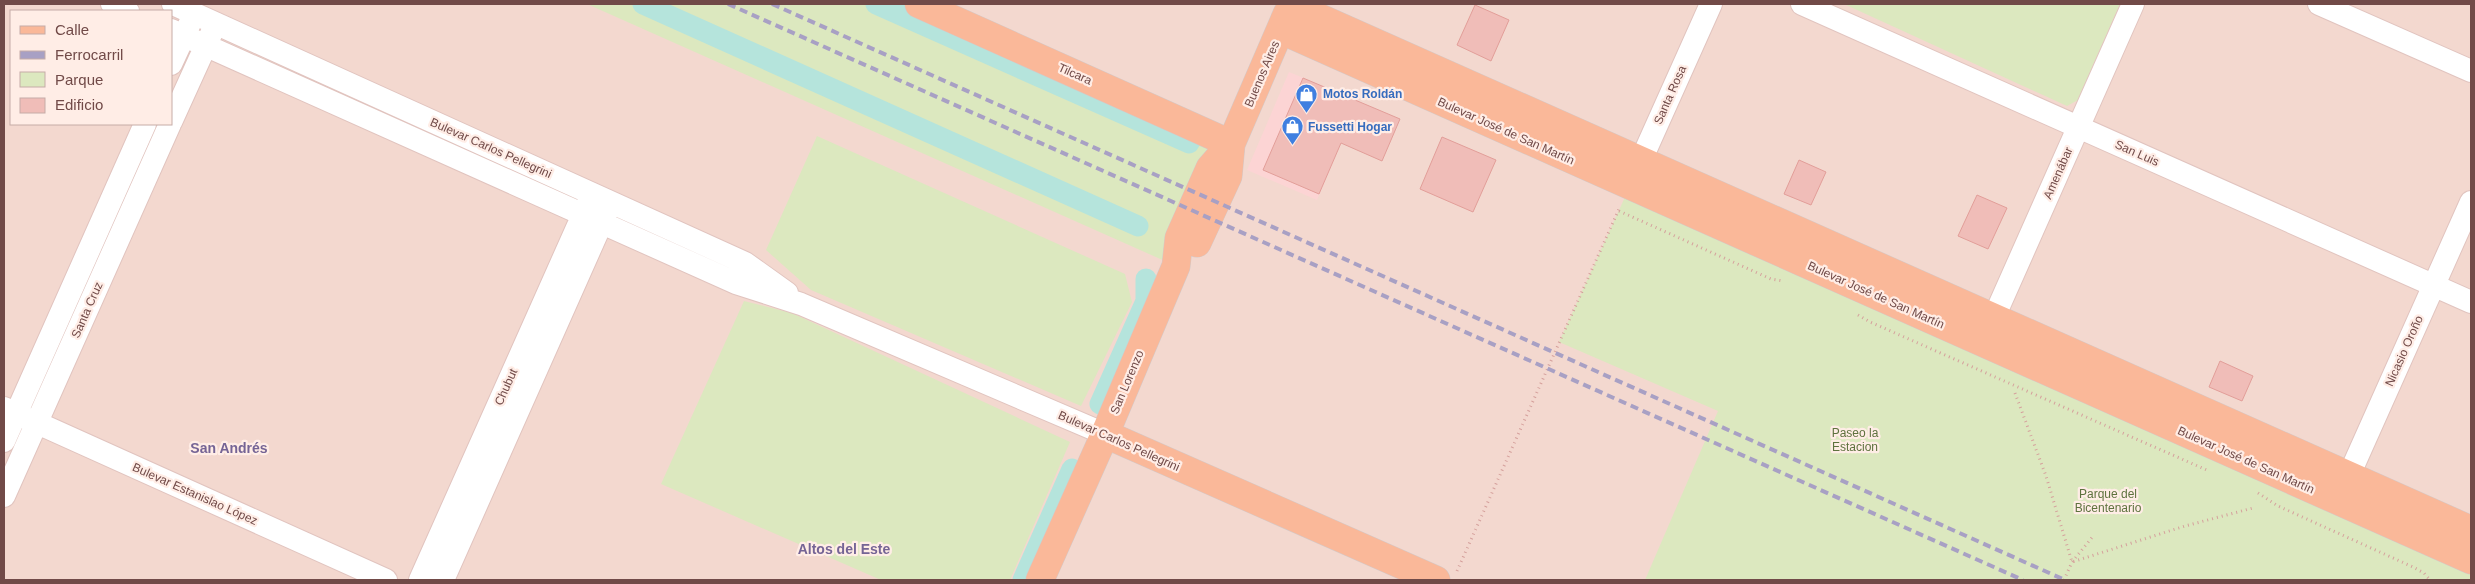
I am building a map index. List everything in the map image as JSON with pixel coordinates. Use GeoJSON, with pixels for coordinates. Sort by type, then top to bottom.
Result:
{"type":"FeatureCollection","features":[{"type":"Feature","properties":{"kind":"main road","name":"Tilcara"},"geometry":{"type":"LineString","coordinates":[[919,4],[1231,144]]}},
{"type":"Feature","properties":{"kind":"main road","name":"Buenos Aires"},"geometry":{"type":"LineString","coordinates":[[1200,214],[1228,176],[1231,144],[1292,4]]}},
{"type":"Feature","properties":{"kind":"main road"},"geometry":{"type":"LineString","coordinates":[[1292,4],[2471,530]]}},
{"type":"Feature","properties":{"kind":"main road","name":"Bulevar José de San Martín"},"geometry":{"type":"LineString","coordinates":[[1280,30],[2471,560]]}},
{"type":"Feature","properties":{"kind":"main road","name":"San Lorenzo"},"geometry":{"type":"LineString","coordinates":[[1040,580],[1105,434],[1176,266],[1197,244],[1200,214]]}},
{"type":"Feature","properties":{"kind":"main road","name":"Bulevar Carlos Pellegrini"},"geometry":{"type":"LineString","coordinates":[[1105,434],[1446,576]]}},
{"type":"Feature","properties":{"kind":"street"},"geometry":{"type":"LineString","coordinates":[[112,4],[126,10]]}},
{"type":"Feature","properties":{"kind":"street","name":"Bulevar Carlos Pellegrini"},"geometry":{"type":"LineString","coordinates":[[173,4],[745,263],[802,304]]}},
{"type":"Feature","properties":{"kind":"street","name":"Santa Rosa"},"geometry":{"type":"LineString","coordinates":[[1630,186],[1711,4]]}},
{"type":"Feature","properties":{"kind":"street","name":"San Luis"},"geometry":{"type":"LineString","coordinates":[[1802,4],[2471,302]]}},
{"type":"Feature","properties":{"kind":"street","name":"Amenábar"},"geometry":{"type":"LineString","coordinates":[[1983,343],[2134,4]]}},
{"type":"Feature","properties":{"kind":"street"},"geometry":{"type":"LineString","coordinates":[[2320,4],[2471,71]]}},
{"type":"Feature","properties":{"kind":"street"},"geometry":{"type":"LineString","coordinates":[[172,60],[178,33],[194,13]]}},
{"type":"Feature","properties":{"kind":"street","name":"Santa Cruz"},"geometry":{"type":"LineString","coordinates":[[172,121],[216,23]]}},
{"type":"Feature","properties":{"kind":"street","name":"Bulevar Carlos Pellegrini"},"geometry":{"type":"LineString","coordinates":[[178,33],[736,283],[802,304],[1105,434]]}},
{"type":"Feature","properties":{"kind":"street","name":"Santa Cruz"},"geometry":{"type":"LineString","coordinates":[[7,424],[145,125]]}},
{"type":"Feature","properties":{"kind":"street","name":"Santa Cruz"},"geometry":{"type":"LineString","coordinates":[[4,496],[170,125]]}},
{"type":"Feature","properties":{"kind":"street","name":"Chubut"},"geometry":{"type":"LineString","coordinates":[[420,580],[602,198]]}},
{"type":"Feature","properties":{"kind":"street","name":"Nicasio Oroño"},"geometry":{"type":"LineString","coordinates":[[2338,501],[2471,202]]}},
{"type":"Feature","properties":{"kind":"street","name":"Chubut"},"geometry":{"type":"LineString","coordinates":[[443,580],[592,219]]}},
{"type":"Feature","properties":{"kind":"street"},"geometry":{"type":"LineString","coordinates":[[736,283],[745,263]]}},
{"type":"Feature","properties":{"kind":"street","name":"Bulevar Estanislao López"},"geometry":{"type":"LineString","coordinates":[[7,424],[33,430],[386,580]]}},
{"type":"Feature","properties":{"kind":"street","name":"Bulevar Estanislao López"},"geometry":{"type":"LineString","coordinates":[[33,430],[350,580]]}},
{"type":"Feature","properties":{"kind":"path"},"geometry":{"type":"LineString","coordinates":[[1446,576],[1630,186]]}},
{"type":"Feature","properties":{"kind":"path"},"geometry":{"type":"LineString","coordinates":[[1618,211],[1772,279],[1791,282]]}},
{"type":"Feature","properties":{"kind":"path"},"geometry":{"type":"LineString","coordinates":[[1853,311],[1870,322],[2214,474]]}},
{"type":"Feature","properties":{"kind":"path"},"geometry":{"type":"LineString","coordinates":[[2015,393],[2046,476],[2072,562]]}},
{"type":"Feature","properties":{"kind":"path"},"geometry":{"type":"LineString","coordinates":[[2249,489],[2278,506],[2413,566],[2424,573],[2430,580]]}},
{"type":"Feature","properties":{"kind":"path"},"geometry":{"type":"LineString","coordinates":[[2072,562],[2185,526],[2253,508]]}},
{"type":"Feature","properties":{"kind":"path"},"geometry":{"type":"LineString","coordinates":[[2064,580],[2072,562],[2094,535]]}},
{"type":"Feature","properties":{"kind":"shaded area"},"geometry":{"type":"Polygon","coordinates":[[[4,4],[2471,4],[2471,580],[4,580],[4,4]]]}},
{"type":"Feature","properties":{"kind":"shaded area"},"geometry":{"type":"Polygon","coordinates":[[[1289,72],[1359,101],[1317,200],[1247,170],[1289,72]]]}},
{"type":"Feature","properties":{"kind":"green space"},"geometry":{"type":"Polygon","coordinates":[[[587,4],[919,4],[1231,144],[1176,266],[587,4]]]}},
{"type":"Feature","properties":{"kind":"green space"},"geometry":{"type":"Polygon","coordinates":[[[1844,4],[2120,4],[2078,100],[2067,106],[1844,4]]]}},
{"type":"Feature","properties":{"kind":"green space"},"geometry":{"type":"Polygon","coordinates":[[[817,136],[1125,274],[1132,302],[1081,406],[811,290],[766,250],[817,136]]]}},
{"type":"Feature","properties":{"kind":"green space","name":"Paseo la Estacion"},"geometry":{"type":"Polygon","coordinates":[[[1630,186],[2471,560],[2471,580],[1645,580],[1718,411],[1559,342],[1630,186]]]}},
{"type":"Feature","properties":{"kind":"green space"},"geometry":{"type":"Polygon","coordinates":[[[744,301],[792,313],[1070,442],[1010,580],[881,580],[661,484],[744,301]]]}},
{"type":"Feature","properties":{"kind":"building"},"geometry":{"type":"Polygon","coordinates":[[[1475,5],[1509,20],[1491,61],[1457,45],[1475,5]]]}},
{"type":"Feature","properties":{"kind":"building"},"geometry":{"type":"Polygon","coordinates":[[[1303,78],[1400,119],[1382,161],[1341,143],[1319,194],[1263,170],[1303,78]]]}},
{"type":"Feature","properties":{"kind":"building"},"geometry":{"type":"Polygon","coordinates":[[[1442,137],[1496,160],[1473,212],[1420,189],[1442,137]]]}},
{"type":"Feature","properties":{"kind":"building"},"geometry":{"type":"Polygon","coordinates":[[[1799,160],[1826,172],[1811,205],[1784,194],[1799,160]]]}},
{"type":"Feature","properties":{"kind":"building"},"geometry":{"type":"Polygon","coordinates":[[[1977,195],[2007,208],[1988,249],[1958,236],[1977,195]]]}},
{"type":"Feature","properties":{"kind":"building"},"geometry":{"type":"Polygon","coordinates":[[[2220,361],[2253,376],[2242,401],[2209,387],[2220,361]]]}},
{"type":"Feature","properties":{"kind":"waterway"},"geometry":{"type":"LineString","coordinates":[[643,4],[1138,226]]}},
{"type":"Feature","properties":{"kind":"waterway"},"geometry":{"type":"LineString","coordinates":[[876,4],[1189,143]]}},
{"type":"Feature","properties":{"kind":"waterway"},"geometry":{"type":"LineString","coordinates":[[1100,404],[1146,301],[1146,279]]}},
{"type":"Feature","properties":{"kind":"waterway"},"geometry":{"type":"LineString","coordinates":[[1023,580],[1072,469]]}},
{"type":"Feature","properties":{"kind":"railway"},"geometry":{"type":"LineString","coordinates":[[728,4],[2023,580]]}},
{"type":"Feature","properties":{"kind":"railway"},"geometry":{"type":"LineString","coordinates":[[772,4],[2065,580]]}},
{"type":"Feature","properties":{"kind":"place","name":"Motos Roldán"},"geometry":{"type":"Point","coordinates":[1307,113]}},
{"type":"Feature","properties":{"kind":"place","name":"Fussetti Hogar"},"geometry":{"type":"Point","coordinates":[1292,146]}},
{"type":"Feature","properties":{"kind":"district","name":"San Andrés"},"geometry":{"type":"Point","coordinates":[229,448]}},
{"type":"Feature","properties":{"kind":"district","name":"Altos del Este"},"geometry":{"type":"Point","coordinates":[844,549]}},
{"type":"Feature","properties":{"kind":"park label","name":"Parque del Bicentenario"},"geometry":{"type":"Point","coordinates":[2108,501]}}]}
